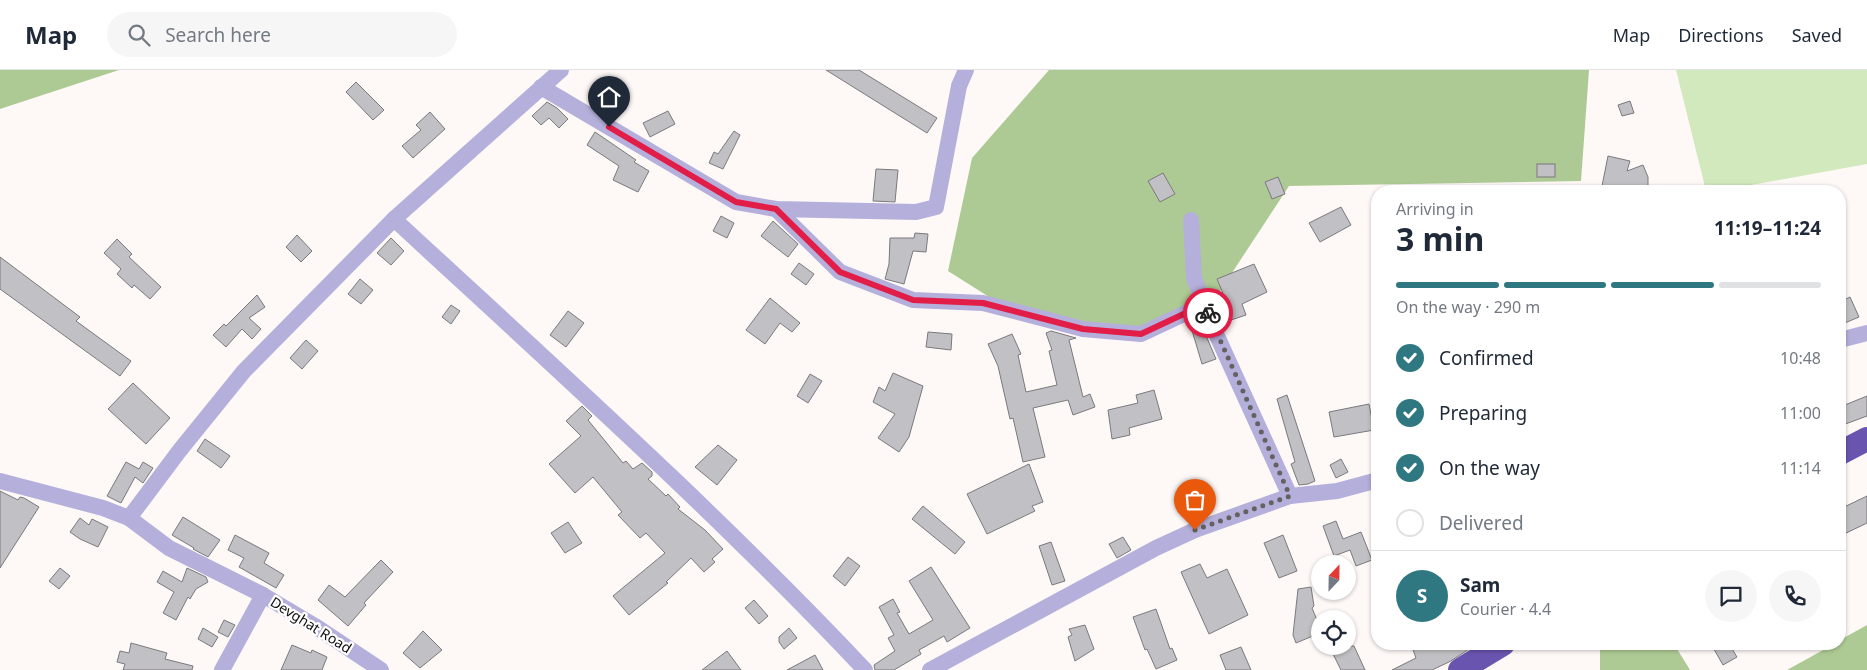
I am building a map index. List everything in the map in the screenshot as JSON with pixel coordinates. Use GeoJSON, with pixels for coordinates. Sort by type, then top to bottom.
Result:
{"type":"FeatureCollection","features":[{"type":"Feature","properties":{"kind":"highway"},"geometry":{"type":"LineString","coordinates":[[1846,450],[1867,439]]}},
{"type":"Feature","properties":{"kind":"highway"},"geometry":{"type":"LineString","coordinates":[[1460,670],[1492,650]]}},
{"type":"Feature","properties":{"kind":"street"},"geometry":{"type":"LineString","coordinates":[[128,518],[244,371],[394,219],[561,70]]}},
{"type":"Feature","properties":{"kind":"street"},"geometry":{"type":"LineString","coordinates":[[541,87],[736,202],[776,209],[916,212],[936,207],[959,86],[966,70]]}},
{"type":"Feature","properties":{"kind":"street"},"geometry":{"type":"LineString","coordinates":[[776,209],[840,272],[913,300],[983,303],[1083,329],[1141,334],[1205,304]]}},
{"type":"Feature","properties":{"kind":"street"},"geometry":{"type":"LineString","coordinates":[[394,219],[642,448],[825,628],[865,670]]}},
{"type":"Feature","properties":{"kind":"street"},"geometry":{"type":"LineString","coordinates":[[1191,220],[1194,278],[1212,327],[1290,496]]}},
{"type":"Feature","properties":{"kind":"street"},"geometry":{"type":"LineString","coordinates":[[1846,338],[1867,333]]}},
{"type":"Feature","properties":{"kind":"street"},"geometry":{"type":"LineString","coordinates":[[0,481],[103,508],[128,518],[168,548],[263,595]]}},
{"type":"Feature","properties":{"kind":"street"},"geometry":{"type":"LineString","coordinates":[[930,670],[1156,548],[1195,530],[1290,496],[1337,491],[1371,482]]}},
{"type":"Feature","properties":{"kind":"street","name":"Devghat Road"},"geometry":{"type":"LineString","coordinates":[[222,670],[263,595],[381,670]]}},
{"type":"Feature","properties":{"kind":"green space"},"geometry":{"type":"Polygon","coordinates":[[[0,70],[119,70],[0,109],[0,70]]]}},
{"type":"Feature","properties":{"kind":"green space"},"geometry":{"type":"Polygon","coordinates":[[[1049,70],[1589,70],[1581,181],[1289,186],[1203,317],[1139,327],[1019,316],[948,271],[972,158],[1049,70]]]}},
{"type":"Feature","properties":{"kind":"green space"},"geometry":{"type":"Polygon","coordinates":[[[1676,70],[1867,70],[1867,164],[1751,185],[1705,185],[1676,70]]]}},
{"type":"Feature","properties":{"kind":"green space"},"geometry":{"type":"Polygon","coordinates":[[[1867,625],[1867,670],[1787,670],[1823,650],[1846,650],[1846,637],[1867,625]]]}},
{"type":"Feature","properties":{"kind":"green space"},"geometry":{"type":"Polygon","coordinates":[[[1600,650],[1678,650],[1690,670],[1600,670],[1600,650]]]}},
{"type":"Feature","properties":{"kind":"building"},"geometry":{"type":"Polygon","coordinates":[[[826,70],[859,70],[937,118],[927,133],[826,70]]]}},
{"type":"Feature","properties":{"kind":"building"},"geometry":{"type":"Polygon","coordinates":[[[356,82],[384,110],[373,120],[346,92],[356,82]]]}},
{"type":"Feature","properties":{"kind":"building"},"geometry":{"type":"Polygon","coordinates":[[[1630,101],[1634,113],[1622,116],[1618,105],[1630,101]]]}},
{"type":"Feature","properties":{"kind":"building"},"geometry":{"type":"Polygon","coordinates":[[[547,102],[557,108],[568,119],[559,128],[549,118],[541,125],[532,116],[547,102]]]}},
{"type":"Feature","properties":{"kind":"building"},"geometry":{"type":"Polygon","coordinates":[[[668,111],[675,124],[650,137],[643,123],[668,111]]]}},
{"type":"Feature","properties":{"kind":"building"},"geometry":{"type":"Polygon","coordinates":[[[430,112],[445,129],[413,158],[402,146],[421,130],[416,125],[430,112]]]}},
{"type":"Feature","properties":{"kind":"building"},"geometry":{"type":"Polygon","coordinates":[[[734,131],[740,135],[723,169],[709,163],[714,152],[718,154],[734,131]]]}},
{"type":"Feature","properties":{"kind":"building"},"geometry":{"type":"Polygon","coordinates":[[[595,132],[649,171],[638,192],[613,180],[619,166],[587,145],[595,132]]]}},
{"type":"Feature","properties":{"kind":"building"},"geometry":{"type":"Polygon","coordinates":[[[1608,156],[1630,161],[1627,171],[1643,165],[1648,177],[1648,185],[1602,185],[1608,156]]]}},
{"type":"Feature","properties":{"kind":"building"},"geometry":{"type":"Polygon","coordinates":[[[1537,164],[1555,164],[1555,177],[1537,177],[1537,164]]]}},
{"type":"Feature","properties":{"kind":"building"},"geometry":{"type":"Polygon","coordinates":[[[876,169],[898,170],[895,202],[873,201],[876,169]]]}},
{"type":"Feature","properties":{"kind":"building"},"geometry":{"type":"Polygon","coordinates":[[[1163,173],[1175,194],[1160,202],[1148,181],[1163,173]]]}},
{"type":"Feature","properties":{"kind":"building"},"geometry":{"type":"Polygon","coordinates":[[[1278,177],[1285,194],[1272,199],[1265,182],[1278,177]]]}},
{"type":"Feature","properties":{"kind":"building"},"geometry":{"type":"Polygon","coordinates":[[[1341,207],[1351,225],[1320,242],[1309,223],[1341,207]]]}},
{"type":"Feature","properties":{"kind":"building"},"geometry":{"type":"Polygon","coordinates":[[[721,216],[734,223],[727,238],[713,231],[721,216]]]}},
{"type":"Feature","properties":{"kind":"building"},"geometry":{"type":"Polygon","coordinates":[[[773,221],[798,244],[788,257],[761,236],[773,221]]]}},
{"type":"Feature","properties":{"kind":"building"},"geometry":{"type":"Polygon","coordinates":[[[915,233],[928,234],[926,252],[913,251],[904,284],[885,279],[889,264],[890,238],[914,238],[915,233]]]}},
{"type":"Feature","properties":{"kind":"building"},"geometry":{"type":"Polygon","coordinates":[[[297,235],[312,251],[301,262],[286,247],[297,235]]]}},
{"type":"Feature","properties":{"kind":"building"},"geometry":{"type":"Polygon","coordinates":[[[391,238],[404,251],[391,265],[377,253],[391,238]]]}},
{"type":"Feature","properties":{"kind":"building"},"geometry":{"type":"Polygon","coordinates":[[[117,239],[132,254],[129,257],[161,287],[150,299],[134,285],[132,288],[117,274],[121,269],[104,253],[117,239]]]}},
{"type":"Feature","properties":{"kind":"building"},"geometry":{"type":"Polygon","coordinates":[[[0,257],[80,317],[76,321],[131,361],[120,376],[0,289],[0,257]]]}},
{"type":"Feature","properties":{"kind":"building"},"geometry":{"type":"Polygon","coordinates":[[[799,263],[814,274],[806,285],[791,274],[799,263]]]}},
{"type":"Feature","properties":{"kind":"building"},"geometry":{"type":"Polygon","coordinates":[[[1254,264],[1267,292],[1242,304],[1246,315],[1225,322],[1217,299],[1224,296],[1217,279],[1254,264]]]}},
{"type":"Feature","properties":{"kind":"building"},"geometry":{"type":"Polygon","coordinates":[[[360,279],[373,290],[361,304],[348,294],[360,279]]]}},
{"type":"Feature","properties":{"kind":"building"},"geometry":{"type":"Polygon","coordinates":[[[257,295],[265,307],[249,318],[261,329],[252,339],[242,329],[226,347],[213,335],[224,324],[226,326],[257,295]]]}},
{"type":"Feature","properties":{"kind":"building"},"geometry":{"type":"Polygon","coordinates":[[[1850,297],[1859,317],[1846,322],[1846,299],[1850,297]]]}},
{"type":"Feature","properties":{"kind":"building"},"geometry":{"type":"Polygon","coordinates":[[[770,298],[800,323],[792,332],[780,323],[765,344],[746,330],[770,298]]]}},
{"type":"Feature","properties":{"kind":"building"},"geometry":{"type":"Polygon","coordinates":[[[451,305],[460,311],[451,324],[442,317],[451,305]]]}},
{"type":"Feature","properties":{"kind":"building"},"geometry":{"type":"Polygon","coordinates":[[[568,311],[584,323],[566,347],[550,335],[568,311]]]}},
{"type":"Feature","properties":{"kind":"building"},"geometry":{"type":"Polygon","coordinates":[[[1201,324],[1216,359],[1202,364],[1191,327],[1201,324]]]}},
{"type":"Feature","properties":{"kind":"building"},"geometry":{"type":"Polygon","coordinates":[[[1051,331],[1076,338],[1069,340],[1083,397],[1090,394],[1095,407],[1073,415],[1068,400],[1033,408],[1045,457],[1023,462],[1013,418],[1010,419],[998,366],[988,344],[1012,334],[1021,354],[1018,355],[1026,392],[1057,385],[1049,351],[1052,350],[1046,333],[1051,331]]]}},
{"type":"Feature","properties":{"kind":"building"},"geometry":{"type":"Polygon","coordinates":[[[928,332],[952,334],[951,350],[926,347],[928,332]]]}},
{"type":"Feature","properties":{"kind":"building"},"geometry":{"type":"Polygon","coordinates":[[[306,340],[318,351],[302,369],[290,358],[306,340]]]}},
{"type":"Feature","properties":{"kind":"building"},"geometry":{"type":"Polygon","coordinates":[[[893,373],[923,386],[909,437],[899,452],[878,438],[895,414],[873,402],[879,387],[885,391],[893,373]]]}},
{"type":"Feature","properties":{"kind":"building"},"geometry":{"type":"Polygon","coordinates":[[[810,374],[822,381],[808,403],[797,396],[810,374]]]}},
{"type":"Feature","properties":{"kind":"building"},"geometry":{"type":"Polygon","coordinates":[[[133,383],[170,418],[146,444],[108,409],[133,383]]]}},
{"type":"Feature","properties":{"kind":"building"},"geometry":{"type":"Polygon","coordinates":[[[1154,390],[1162,419],[1129,428],[1130,435],[1112,439],[1108,410],[1138,403],[1136,395],[1154,390]]]}},
{"type":"Feature","properties":{"kind":"building"},"geometry":{"type":"Polygon","coordinates":[[[1287,395],[1315,481],[1308,484],[1299,485],[1291,464],[1295,462],[1277,399],[1287,395]]]}},
{"type":"Feature","properties":{"kind":"building"},"geometry":{"type":"Polygon","coordinates":[[[1867,396],[1867,416],[1846,424],[1846,405],[1867,396]]]}},
{"type":"Feature","properties":{"kind":"building"},"geometry":{"type":"Polygon","coordinates":[[[1369,404],[1371,431],[1334,437],[1329,412],[1369,404]]]}},
{"type":"Feature","properties":{"kind":"building"},"geometry":{"type":"Polygon","coordinates":[[[582,406],[592,416],[588,420],[623,463],[626,461],[633,469],[642,463],[652,472],[652,476],[648,479],[666,496],[668,494],[680,507],[678,509],[705,530],[723,549],[712,559],[715,562],[704,572],[691,558],[666,582],[668,583],[629,615],[613,596],[665,553],[646,533],[640,538],[618,515],[622,512],[593,477],[575,493],[549,464],[581,436],[566,421],[582,406]]]}},
{"type":"Feature","properties":{"kind":"building"},"geometry":{"type":"Polygon","coordinates":[[[205,439],[230,456],[221,468],[197,451],[205,439]]]}},
{"type":"Feature","properties":{"kind":"building"},"geometry":{"type":"Polygon","coordinates":[[[718,445],[737,460],[717,485],[695,467],[718,445]]]}},
{"type":"Feature","properties":{"kind":"building"},"geometry":{"type":"Polygon","coordinates":[[[1341,459],[1348,472],[1336,478],[1330,465],[1341,459]]]}},
{"type":"Feature","properties":{"kind":"building"},"geometry":{"type":"Polygon","coordinates":[[[126,462],[139,469],[143,462],[153,468],[143,483],[135,477],[121,503],[107,496],[126,462]]]}},
{"type":"Feature","properties":{"kind":"building"},"geometry":{"type":"Polygon","coordinates":[[[1029,464],[1043,502],[1032,506],[1035,511],[987,534],[967,494],[1029,464]]]}},
{"type":"Feature","properties":{"kind":"building"},"geometry":{"type":"Polygon","coordinates":[[[1198,489],[1203,512],[1185,518],[1178,496],[1198,489]]]}},
{"type":"Feature","properties":{"kind":"building"},"geometry":{"type":"Polygon","coordinates":[[[0,491],[18,500],[20,497],[24,498],[39,507],[0,568],[0,491]]]}},
{"type":"Feature","properties":{"kind":"building"},"geometry":{"type":"Polygon","coordinates":[[[1867,496],[1867,523],[1846,533],[1846,506],[1867,496]]]}},
{"type":"Feature","properties":{"kind":"building"},"geometry":{"type":"Polygon","coordinates":[[[923,506],[965,542],[955,554],[912,519],[923,506]]]}},
{"type":"Feature","properties":{"kind":"building"},"geometry":{"type":"Polygon","coordinates":[[[183,517],[220,540],[208,557],[172,535],[183,517]]]}},
{"type":"Feature","properties":{"kind":"building"},"geometry":{"type":"Polygon","coordinates":[[[80,518],[89,525],[92,519],[108,527],[98,547],[70,532],[80,518]]]}},
{"type":"Feature","properties":{"kind":"building"},"geometry":{"type":"Polygon","coordinates":[[[1336,521],[1343,539],[1361,532],[1371,560],[1356,566],[1356,555],[1352,555],[1350,550],[1334,555],[1323,526],[1336,521]]]}},
{"type":"Feature","properties":{"kind":"building"},"geometry":{"type":"Polygon","coordinates":[[[568,522],[582,543],[565,553],[551,533],[568,522]]]}},
{"type":"Feature","properties":{"kind":"building"},"geometry":{"type":"Polygon","coordinates":[[[235,535],[269,553],[264,563],[284,575],[276,588],[239,567],[244,558],[228,550],[235,535]]]}},
{"type":"Feature","properties":{"kind":"building"},"geometry":{"type":"Polygon","coordinates":[[[1283,535],[1297,571],[1279,578],[1264,543],[1283,535]]]}},
{"type":"Feature","properties":{"kind":"building"},"geometry":{"type":"Polygon","coordinates":[[[1123,537],[1131,550],[1117,558],[1109,544],[1123,537]]]}},
{"type":"Feature","properties":{"kind":"building"},"geometry":{"type":"Polygon","coordinates":[[[1051,542],[1065,581],[1052,585],[1039,546],[1051,542]]]}},
{"type":"Feature","properties":{"kind":"building"},"geometry":{"type":"Polygon","coordinates":[[[848,557],[860,566],[845,586],[833,576],[848,557]]]}},
{"type":"Feature","properties":{"kind":"building"},"geometry":{"type":"Polygon","coordinates":[[[381,560],[393,572],[364,603],[366,605],[348,626],[318,600],[329,585],[345,597],[381,560]]]}},
{"type":"Feature","properties":{"kind":"building"},"geometry":{"type":"Polygon","coordinates":[[[1200,564],[1207,578],[1227,569],[1248,615],[1209,634],[1181,572],[1200,564]]]}},
{"type":"Feature","properties":{"kind":"building"},"geometry":{"type":"Polygon","coordinates":[[[931,567],[970,628],[947,642],[944,636],[919,650],[921,654],[894,670],[875,670],[874,665],[895,651],[888,638],[894,635],[879,607],[893,599],[900,612],[897,613],[909,634],[933,620],[909,581],[931,567]]]}},
{"type":"Feature","properties":{"kind":"building"},"geometry":{"type":"Polygon","coordinates":[[[60,568],[70,576],[59,589],[49,581],[60,568]]]}},
{"type":"Feature","properties":{"kind":"building"},"geometry":{"type":"Polygon","coordinates":[[[187,568],[206,577],[208,582],[196,589],[190,599],[188,597],[176,620],[163,613],[174,592],[157,582],[163,571],[182,582],[187,568]]]}},
{"type":"Feature","properties":{"kind":"building"},"geometry":{"type":"Polygon","coordinates":[[[1311,587],[1311,600],[1313,600],[1314,606],[1311,610],[1311,637],[1296,643],[1293,635],[1298,589],[1311,587]]]}},
{"type":"Feature","properties":{"kind":"building"},"geometry":{"type":"Polygon","coordinates":[[[754,600],[768,616],[759,624],[745,608],[754,600]]]}},
{"type":"Feature","properties":{"kind":"building"},"geometry":{"type":"Polygon","coordinates":[[[1156,609],[1170,649],[1172,648],[1177,660],[1156,669],[1147,649],[1145,650],[1133,617],[1156,609]]]}},
{"type":"Feature","properties":{"kind":"building"},"geometry":{"type":"Polygon","coordinates":[[[224,620],[235,625],[228,637],[218,632],[224,620]]]}},
{"type":"Feature","properties":{"kind":"building"},"geometry":{"type":"Polygon","coordinates":[[[1085,625],[1094,649],[1075,661],[1068,637],[1072,635],[1069,629],[1085,625]]]}},
{"type":"Feature","properties":{"kind":"building"},"geometry":{"type":"Polygon","coordinates":[[[203,628],[218,637],[212,647],[198,639],[203,628]]]}},
{"type":"Feature","properties":{"kind":"building"},"geometry":{"type":"Polygon","coordinates":[[[789,628],[797,638],[784,649],[779,642],[779,637],[789,628]]]}},
{"type":"Feature","properties":{"kind":"building"},"geometry":{"type":"Polygon","coordinates":[[[423,631],[442,650],[420,668],[403,653],[423,631]]]}},
{"type":"Feature","properties":{"kind":"building"},"geometry":{"type":"Polygon","coordinates":[[[131,643],[167,653],[165,659],[193,666],[192,670],[123,670],[125,664],[117,662],[120,651],[129,653],[131,643]]]}},
{"type":"Feature","properties":{"kind":"building"},"geometry":{"type":"Polygon","coordinates":[[[292,645],[311,653],[312,650],[327,657],[322,670],[281,670],[292,645]]]}},
{"type":"Feature","properties":{"kind":"building"},"geometry":{"type":"Polygon","coordinates":[[[1241,647],[1251,670],[1226,670],[1220,655],[1241,647]]]}},
{"type":"Feature","properties":{"kind":"building"},"geometry":{"type":"Polygon","coordinates":[[[1356,650],[1365,670],[1341,670],[1334,655],[1356,655],[1356,650]]]}},
{"type":"Feature","properties":{"kind":"building"},"geometry":{"type":"Polygon","coordinates":[[[1413,650],[1468,650],[1432,670],[1392,670],[1416,658],[1413,650]]]}},
{"type":"Feature","properties":{"kind":"building"},"geometry":{"type":"Polygon","coordinates":[[[1714,650],[1733,650],[1737,657],[1723,665],[1714,650]]]}},
{"type":"Feature","properties":{"kind":"building"},"geometry":{"type":"Polygon","coordinates":[[[727,651],[741,670],[702,670],[727,651]]]}},
{"type":"Feature","properties":{"kind":"building"},"geometry":{"type":"Polygon","coordinates":[[[815,655],[823,670],[787,670],[815,655]]]}},
{"type":"Feature","properties":{"kind":"way so far"},"geometry":{"type":"LineString","coordinates":[[1195,530],[1290,496],[1212,327],[1208,313]]}},
{"type":"Feature","properties":{"kind":"route"},"geometry":{"type":"LineString","coordinates":[[609,127],[736,202],[776,209],[840,272],[913,300],[983,303],[1083,329],[1141,334],[1205,304],[1208,313]]}}]}
